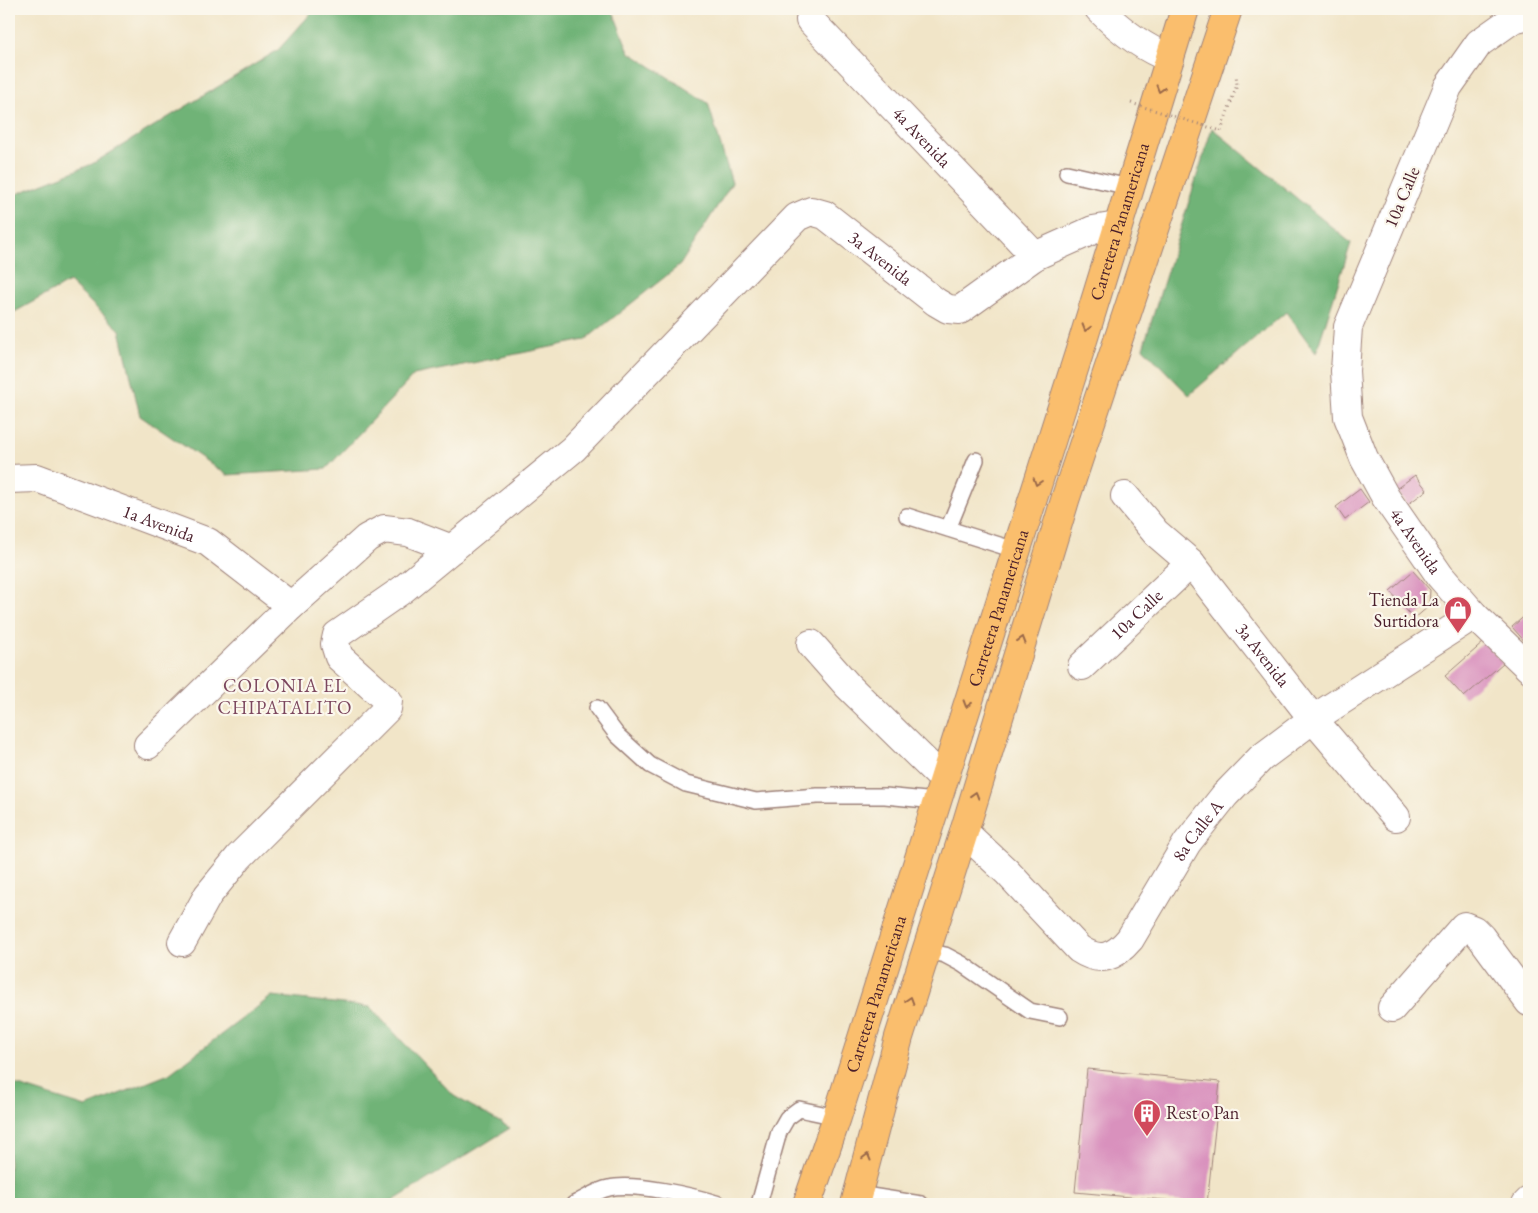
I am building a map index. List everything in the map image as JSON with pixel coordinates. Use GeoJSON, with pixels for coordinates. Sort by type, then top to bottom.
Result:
{"type":"FeatureCollection","features":[{"type":"Feature","properties":{"kind":"highway","name":"Carretera Panamericana"},"geometry":{"type":"LineString","coordinates":[[807,1204],[838,1117],[1015,550],[1080,350],[1116,226],[1185,9]]}},
{"type":"Feature","properties":{"kind":"highway","name":"Carretera Panamericana"},"geometry":{"type":"LineString","coordinates":[[856,1199],[899,1037],[964,832],[1066,497],[1228,9]]}},
{"type":"Feature","properties":{"kind":"street"},"geometry":{"type":"LineString","coordinates":[[1099,9],[1114,24],[1152,52],[1170,58]]}},
{"type":"Feature","properties":{"kind":"street","name":"10a Calle"},"geometry":{"type":"LineString","coordinates":[[1348,417],[1345,371],[1348,327],[1448,87],[1479,43],[1513,19],[1529,15]]}},
{"type":"Feature","properties":{"kind":"street","name":"4a Avenida"},"geometry":{"type":"LineString","coordinates":[[810,20],[1035,256]]}},
{"type":"Feature","properties":{"kind":"street","name":"3a Avenida"},"geometry":{"type":"LineString","coordinates":[[452,549],[573,449],[797,217],[811,210],[825,215],[936,302],[948,309],[960,310],[1035,256]]}},
{"type":"Feature","properties":{"kind":"street"},"geometry":{"type":"LineString","coordinates":[[1035,256],[1093,230],[1116,226]]}},
{"type":"Feature","properties":{"kind":"street","name":"4a Avenida"},"geometry":{"type":"LineString","coordinates":[[1348,417],[1364,458],[1386,498],[1440,576],[1474,615],[1529,668]]}},
{"type":"Feature","properties":{"kind":"street","name":"1a Avenida"},"geometry":{"type":"LineString","coordinates":[[9,478],[36,478],[208,542],[291,606]]}},
{"type":"Feature","properties":{"kind":"street","name":"3a Avenida"},"geometry":{"type":"LineString","coordinates":[[1125,496],[1156,533],[1191,563],[1313,719],[1396,817]]}},
{"type":"Feature","properties":{"kind":"street"},"geometry":{"type":"LineString","coordinates":[[148,745],[291,606],[367,538],[384,530],[408,532],[452,549],[402,590],[337,636],[335,644],[340,657],[388,701],[387,709],[239,857],[208,895],[182,942]]}},
{"type":"Feature","properties":{"kind":"street","name":"10a Calle"},"geometry":{"type":"LineString","coordinates":[[1082,666],[1191,563]]}},
{"type":"Feature","properties":{"kind":"street","name":"8a Calle A"},"geometry":{"type":"LineString","coordinates":[[964,832],[1007,872],[1079,949],[1090,956],[1108,956],[1122,949],[1130,939],[1187,843],[1225,795],[1261,758],[1313,719],[1474,615]]}},
{"type":"Feature","properties":{"kind":"street"},"geometry":{"type":"LineString","coordinates":[[811,644],[940,790]]}},
{"type":"Feature","properties":{"kind":"street"},"geometry":{"type":"LineString","coordinates":[[1392,1008],[1464,926],[1474,930],[1481,937],[1529,1002]]}},
{"type":"Feature","properties":{"kind":"street"},"geometry":{"type":"LineString","coordinates":[[1526,1204],[1529,1201]]}},
{"type":"Feature","properties":{"kind":"lane"},"geometry":{"type":"LineString","coordinates":[[1067,173],[1129,187]]}},
{"type":"Feature","properties":{"kind":"lane"},"geometry":{"type":"LineString","coordinates":[[948,529],[976,460]]}},
{"type":"Feature","properties":{"kind":"lane"},"geometry":{"type":"LineString","coordinates":[[906,516],[1015,550]]}},
{"type":"Feature","properties":{"kind":"lane"},"geometry":{"type":"LineString","coordinates":[[597,708],[617,735],[650,765],[686,784],[756,801],[817,796],[886,796],[940,790]]}},
{"type":"Feature","properties":{"kind":"lane"},"geometry":{"type":"LineString","coordinates":[[926,951],[945,955],[962,964],[1030,1011],[1060,1017]]}},
{"type":"Feature","properties":{"kind":"lane"},"geometry":{"type":"LineString","coordinates":[[759,1204],[779,1132],[787,1118],[799,1110],[838,1117]]}},
{"type":"Feature","properties":{"kind":"lane"},"geometry":{"type":"LineString","coordinates":[[574,1204],[608,1188],[626,1187],[697,1197],[719,1204]]}},
{"type":"Feature","properties":{"kind":"lane"},"geometry":{"type":"LineString","coordinates":[[856,1199],[921,1204]]}},
{"type":"Feature","properties":{"kind":"path"},"geometry":{"type":"LineString","coordinates":[[1131,103],[1221,131]]}},
{"type":"Feature","properties":{"kind":"green space"},"geometry":{"type":"Polygon","coordinates":[[[315,9],[612,9],[629,52],[708,103],[732,183],[680,265],[585,340],[414,375],[326,469],[227,475],[140,416],[120,330],[69,282],[9,315],[9,197],[92,164],[278,50],[315,9]]]}},
{"type":"Feature","properties":{"kind":"green space"},"geometry":{"type":"Polygon","coordinates":[[[1212,128],[1351,243],[1316,353],[1286,312],[1189,395],[1143,348],[1212,128]]]}},
{"type":"Feature","properties":{"kind":"green space"},"geometry":{"type":"Polygon","coordinates":[[[272,996],[370,1007],[454,1096],[510,1128],[388,1204],[9,1204],[9,1083],[86,1107],[169,1074],[272,996]]]}},
{"type":"Feature","properties":{"kind":"building"},"geometry":{"type":"Polygon","coordinates":[[[1415,475],[1427,490],[1407,505],[1396,489],[1415,475]]]}},
{"type":"Feature","properties":{"kind":"building"},"geometry":{"type":"Polygon","coordinates":[[[1360,489],[1369,502],[1345,520],[1336,507],[1360,489]]]}},
{"type":"Feature","properties":{"kind":"building"},"geometry":{"type":"Polygon","coordinates":[[[1413,571],[1430,590],[1429,606],[1414,619],[1390,591],[1413,571]]]}},
{"type":"Feature","properties":{"kind":"building"},"geometry":{"type":"Polygon","coordinates":[[[1529,612],[1529,642],[1527,644],[1512,627],[1529,612]]]}},
{"type":"Feature","properties":{"kind":"building"},"geometry":{"type":"Polygon","coordinates":[[[1484,642],[1503,663],[1464,697],[1445,676],[1484,642]]]}},
{"type":"Feature","properties":{"kind":"building","name":"Rest o Pan"},"geometry":{"type":"Polygon","coordinates":[[[1087,1069],[1220,1082],[1207,1204],[1075,1192],[1087,1069]]]}},
{"type":"Feature","properties":{"kind":"place","name":"Tienda La Surtidora"},"geometry":{"type":"Point","coordinates":[1458,634]}},
{"type":"Feature","properties":{"kind":"place","name":"Rest o Pan"},"geometry":{"type":"Point","coordinates":[1147,1137]}},
{"type":"Feature","properties":{"kind":"district","name":"COLONIA EL CHIPATALITO"},"geometry":{"type":"Point","coordinates":[285,696]}}]}
